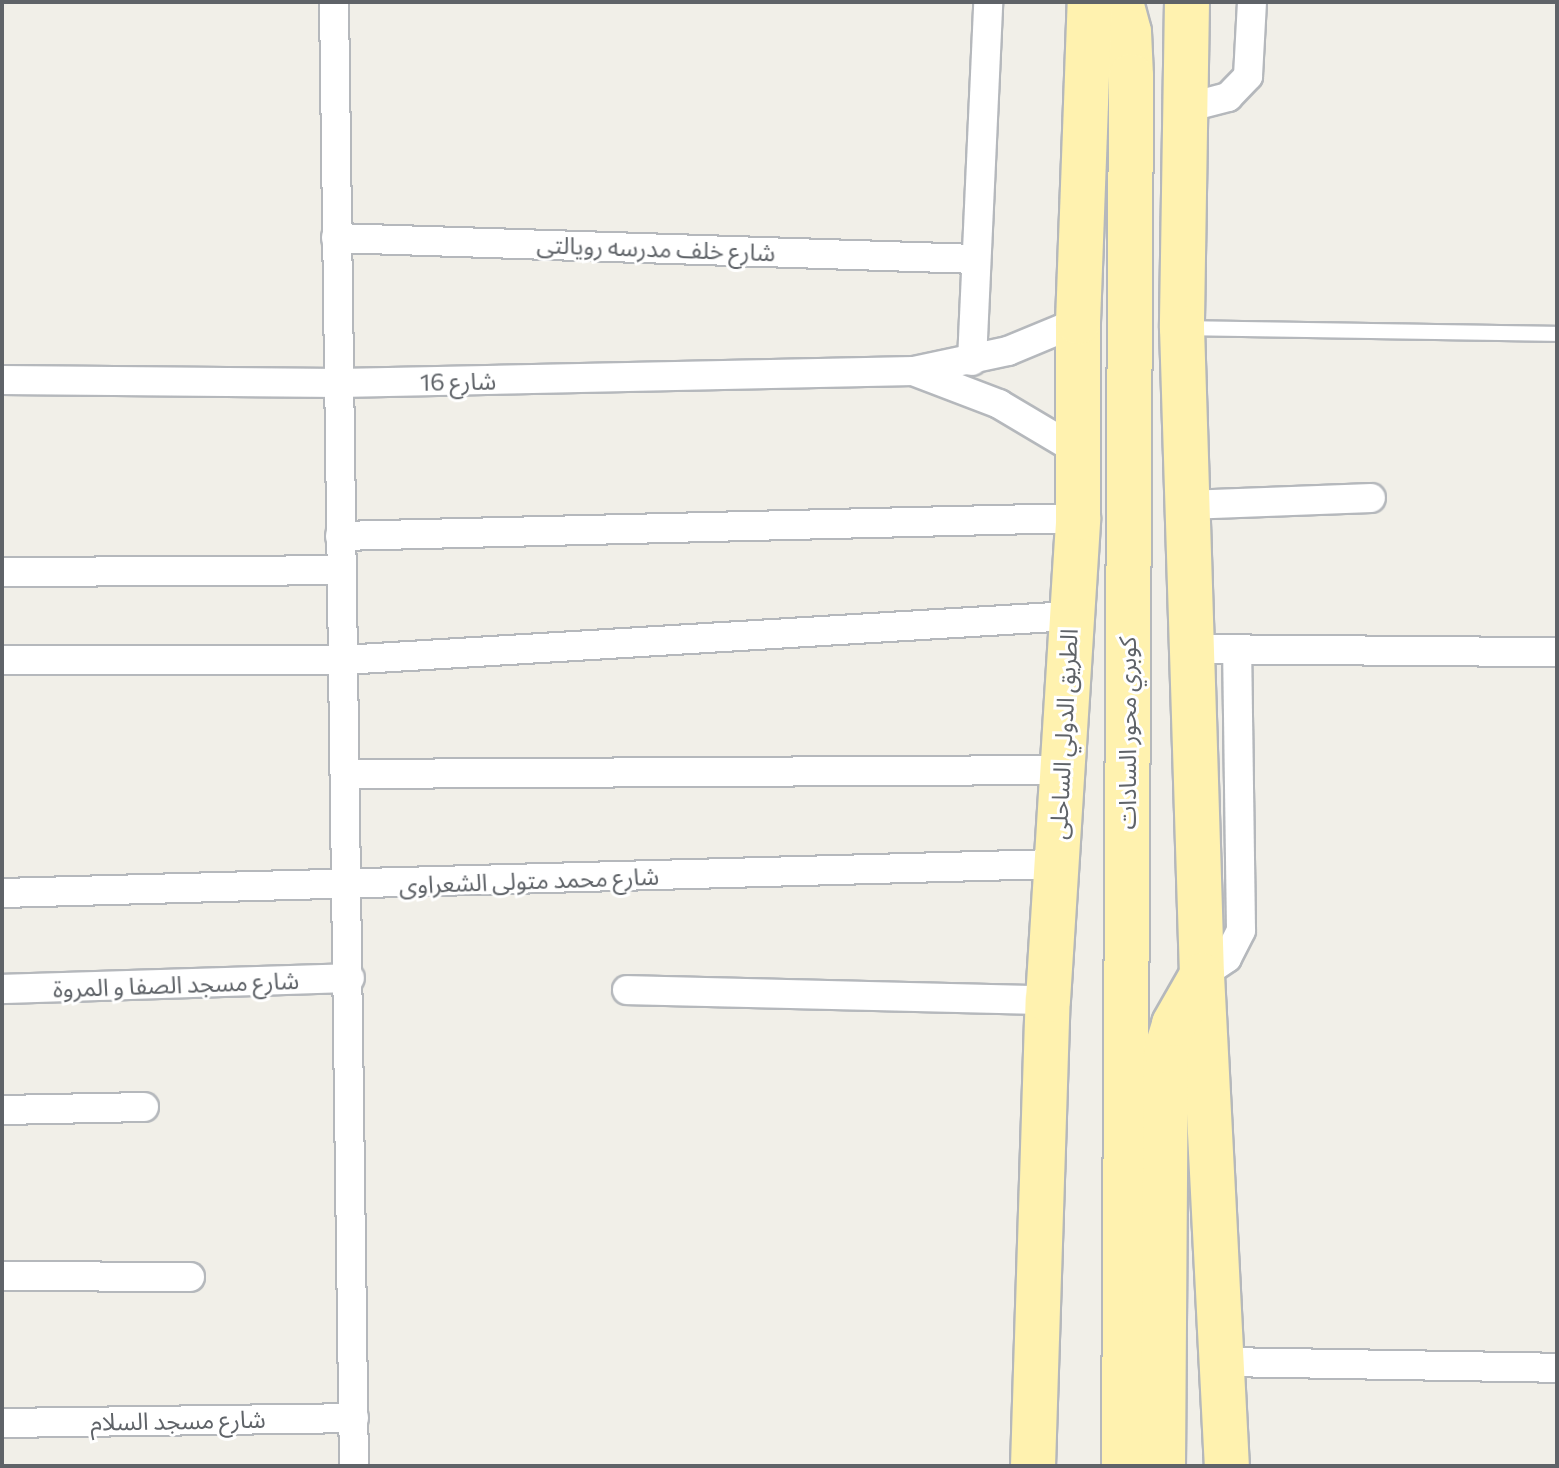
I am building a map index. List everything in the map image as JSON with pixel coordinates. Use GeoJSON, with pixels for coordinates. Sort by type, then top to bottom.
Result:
{"type":"FeatureCollection","features":[{"type":"Feature","properties":{"kind":"main road","name":"الطريق الدولي الساحلى"},"geometry":{"type":"LineString","coordinates":[[1033,1466],[1048,1000],[1078,518],[1078,322],[1090,2]]}},
{"type":"Feature","properties":{"kind":"main road","name":"كوبري محور السادات"},"geometry":{"type":"LineString","coordinates":[[1121,2],[1129,32],[1131,76],[1124,1466]]}},
{"type":"Feature","properties":{"kind":"main road"},"geometry":{"type":"LineString","coordinates":[[1187,2],[1182,109],[1182,328],[1202,975],[1227,1466]]}},
{"type":"Feature","properties":{"kind":"main road"},"geometry":{"type":"LineString","coordinates":[[1163,1466],[1166,1051],[1174,1024],[1202,975]]}},
{"type":"Feature","properties":{"kind":"street"},"geometry":{"type":"LineString","coordinates":[[334,2],[340,536],[350,978],[354,1466]]}},
{"type":"Feature","properties":{"kind":"street"},"geometry":{"type":"LineString","coordinates":[[972,361],[988,2]]}},
{"type":"Feature","properties":{"kind":"street"},"geometry":{"type":"LineString","coordinates":[[1182,109],[1228,97],[1248,76],[1252,2]]}},
{"type":"Feature","properties":{"kind":"street","name":"شارع خلف مدرسه رويالتى"},"geometry":{"type":"LineString","coordinates":[[336,238],[975,259]]}},
{"type":"Feature","properties":{"kind":"street","name":"شارع 16"},"geometry":{"type":"LineString","coordinates":[[2,380],[339,383],[914,371],[972,361],[1078,322]]}},
{"type":"Feature","properties":{"kind":"street","name":"شارع 16"},"geometry":{"type":"LineString","coordinates":[[914,371],[999,404],[1078,451]]}},
{"type":"Feature","properties":{"kind":"street"},"geometry":{"type":"LineString","coordinates":[[1187,505],[1371,498]]}},
{"type":"Feature","properties":{"kind":"street"},"geometry":{"type":"LineString","coordinates":[[340,536],[1078,518]]}},
{"type":"Feature","properties":{"kind":"street"},"geometry":{"type":"LineString","coordinates":[[2,572],[341,570]]}},
{"type":"Feature","properties":{"kind":"street"},"geometry":{"type":"LineString","coordinates":[[2,660],[343,660],[1070,616]]}},
{"type":"Feature","properties":{"kind":"street"},"geometry":{"type":"LineString","coordinates":[[1192,649],[1557,652]]}},
{"type":"Feature","properties":{"kind":"street"},"geometry":{"type":"LineString","coordinates":[[1202,975],[1227,958],[1241,930],[1237,650]]}},
{"type":"Feature","properties":{"kind":"street"},"geometry":{"type":"LineString","coordinates":[[346,774],[1061,770]]}},
{"type":"Feature","properties":{"kind":"street","name":"شارع محمد متولى الشعراوى"},"geometry":{"type":"LineString","coordinates":[[2,893],[348,886],[1056,864]]}},
{"type":"Feature","properties":{"kind":"street","name":"شارع مسجد الصفا و المروة"},"geometry":{"type":"LineString","coordinates":[[2,989],[350,978]]}},
{"type":"Feature","properties":{"kind":"street"},"geometry":{"type":"LineString","coordinates":[[627,990],[1048,1000]]}},
{"type":"Feature","properties":{"kind":"street"},"geometry":{"type":"LineString","coordinates":[[2,1110],[144,1107]]}},
{"type":"Feature","properties":{"kind":"street"},"geometry":{"type":"LineString","coordinates":[[2,1276],[190,1277]]}},
{"type":"Feature","properties":{"kind":"street"},"geometry":{"type":"LineString","coordinates":[[1224,1362],[1557,1368]]}},
{"type":"Feature","properties":{"kind":"street","name":"شارع مسجد السلام"},"geometry":{"type":"LineString","coordinates":[[2,1423],[354,1418]]}},
{"type":"Feature","properties":{"kind":"lane"},"geometry":{"type":"LineString","coordinates":[[1182,328],[1557,334]]}}]}
